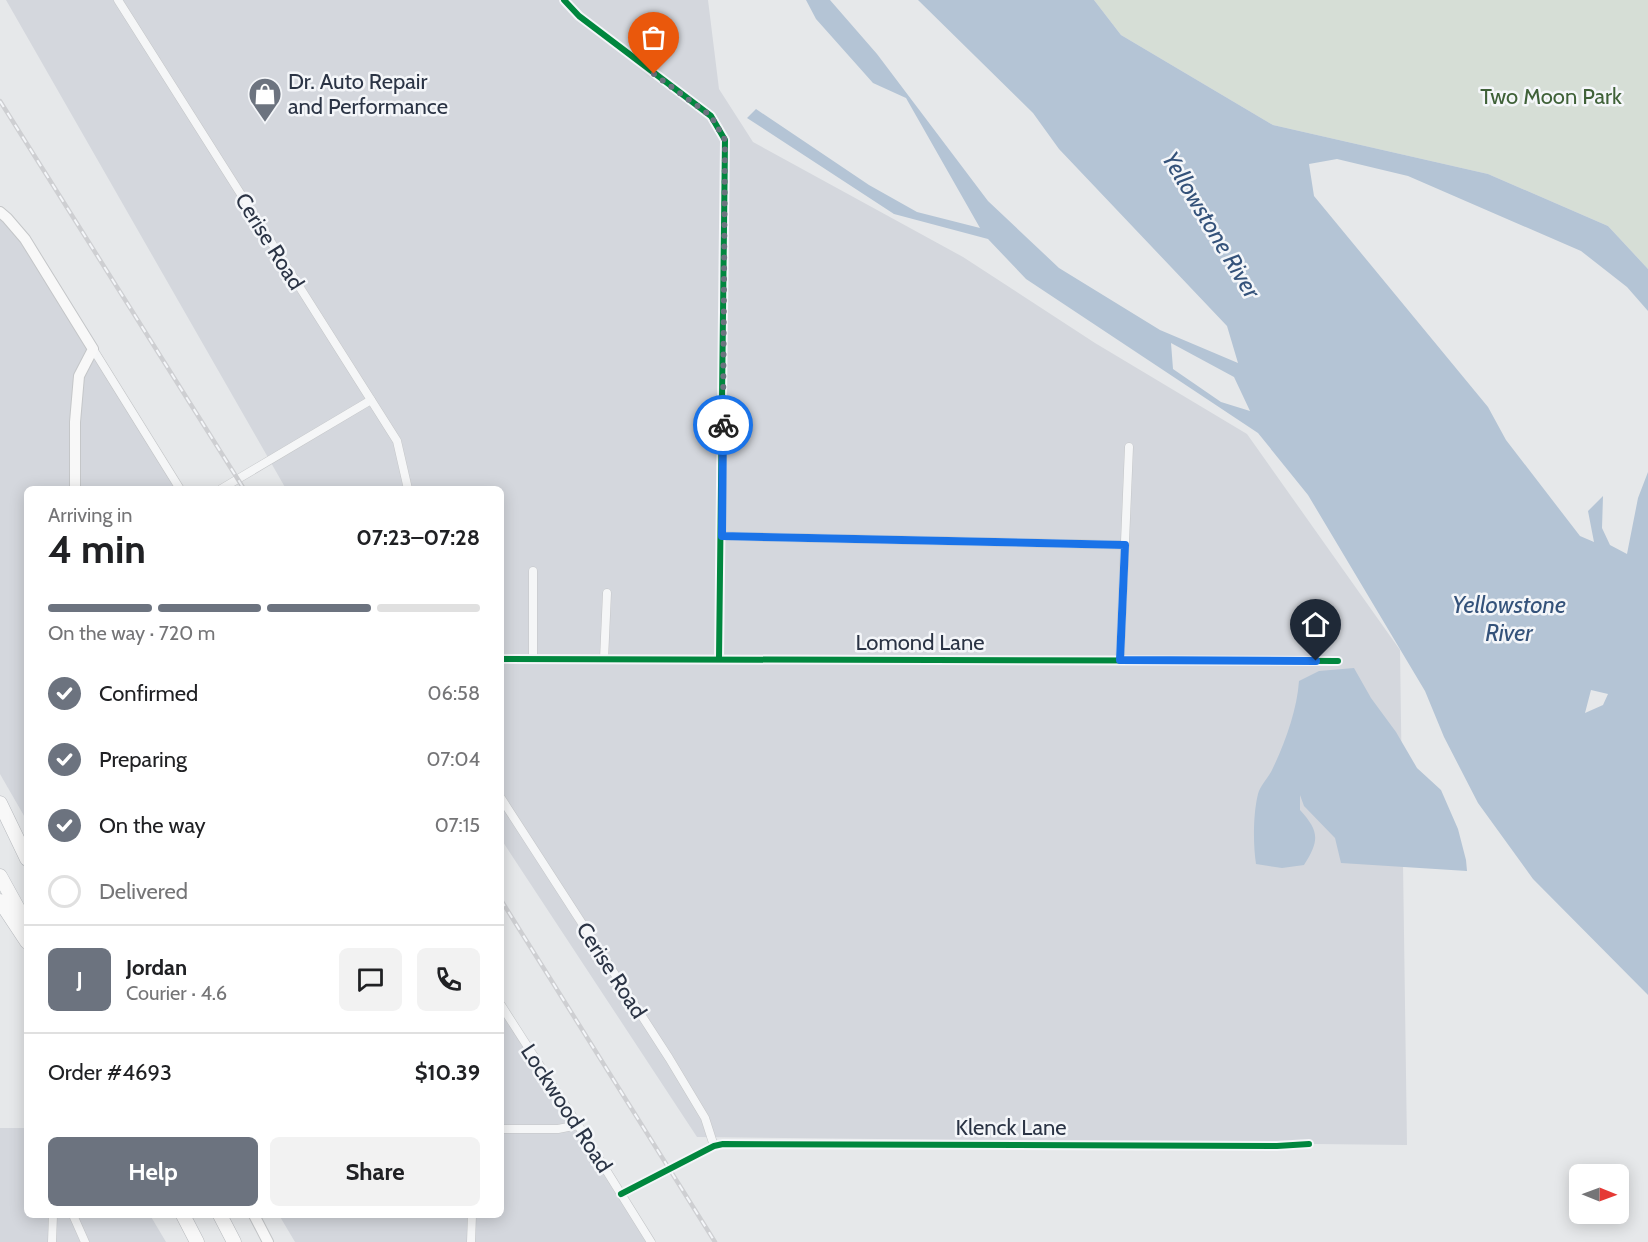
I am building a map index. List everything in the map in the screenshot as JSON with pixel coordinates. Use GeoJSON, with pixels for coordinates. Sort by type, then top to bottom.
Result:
{"type":"FeatureCollection","features":[{"type":"Feature","properties":{"kind":"highway"},"geometry":{"type":"LineString","coordinates":[[0,803],[24,855]]}},
{"type":"Feature","properties":{"kind":"highway"},"geometry":{"type":"LineString","coordinates":[[0,813],[24,856]]}},
{"type":"Feature","properties":{"kind":"highway"},"geometry":{"type":"LineString","coordinates":[[0,876],[24,920]]}},
{"type":"Feature","properties":{"kind":"highway"},"geometry":{"type":"LineString","coordinates":[[0,902],[24,938]]}},
{"type":"Feature","properties":{"kind":"highway"},"geometry":{"type":"LineString","coordinates":[[185,1218],[198,1242]]}},
{"type":"Feature","properties":{"kind":"highway"},"geometry":{"type":"LineString","coordinates":[[221,1218],[234,1242]]}},
{"type":"Feature","properties":{"kind":"street","name":"Cerise Road"},"geometry":{"type":"LineString","coordinates":[[118,0],[396,441],[407,486]]}},
{"type":"Feature","properties":{"kind":"street"},"geometry":{"type":"LineString","coordinates":[[564,0],[579,16],[711,116],[725,140],[719,659]]}},
{"type":"Feature","properties":{"kind":"street"},"geometry":{"type":"LineString","coordinates":[[0,212],[25,239],[178,486]]}},
{"type":"Feature","properties":{"kind":"street"},"geometry":{"type":"LineString","coordinates":[[75,486],[75,422],[79,376],[93,349]]}},
{"type":"Feature","properties":{"kind":"street"},"geometry":{"type":"LineString","coordinates":[[226,486],[371,400]]}},
{"type":"Feature","properties":{"kind":"street"},"geometry":{"type":"LineString","coordinates":[[1120,660],[1129,447]]}},
{"type":"Feature","properties":{"kind":"street"},"geometry":{"type":"LineString","coordinates":[[722,536],[1125,545]]}},
{"type":"Feature","properties":{"kind":"street"},"geometry":{"type":"LineString","coordinates":[[533,571],[533,659]]}},
{"type":"Feature","properties":{"kind":"street"},"geometry":{"type":"LineString","coordinates":[[604,659],[607,593]]}},
{"type":"Feature","properties":{"kind":"street","name":"Lomond Lane"},"geometry":{"type":"LineString","coordinates":[[504,659],[1338,661]]}},
{"type":"Feature","properties":{"kind":"street","name":"Cerise Road"},"geometry":{"type":"LineString","coordinates":[[504,803],[669,1058],[705,1118],[714,1146]]}},
{"type":"Feature","properties":{"kind":"street","name":"Lockwood Road"},"geometry":{"type":"LineString","coordinates":[[504,1010],[651,1242]]}},
{"type":"Feature","properties":{"kind":"street"},"geometry":{"type":"LineString","coordinates":[[504,1129],[558,1129],[578,1125]]}},
{"type":"Feature","properties":{"kind":"street","name":"Klenck Lane"},"geometry":{"type":"LineString","coordinates":[[714,1146],[1277,1146],[1309,1144]]}},
{"type":"Feature","properties":{"kind":"street"},"geometry":{"type":"LineString","coordinates":[[621,1194],[714,1146]]}},
{"type":"Feature","properties":{"kind":"street"},"geometry":{"type":"LineString","coordinates":[[52,1242],[53,1218]]}},
{"type":"Feature","properties":{"kind":"street"},"geometry":{"type":"LineString","coordinates":[[74,1218],[85,1242]]}},
{"type":"Feature","properties":{"kind":"street"},"geometry":{"type":"LineString","coordinates":[[256,1218],[268,1242]]}},
{"type":"Feature","properties":{"kind":"street"},"geometry":{"type":"LineString","coordinates":[[471,1242],[472,1218]]}},
{"type":"Feature","properties":{"kind":"shaded area"},"geometry":{"type":"Polygon","coordinates":[[[6,0],[708,0],[719,89],[753,142],[963,257],[1095,343],[1247,434],[1400,650],[1407,1145],[697,1137],[504,844],[504,486],[284,486],[6,0]]]}},
{"type":"Feature","properties":{"kind":"shaded area"},"geometry":{"type":"Polygon","coordinates":[[[0,212],[7,218],[178,486],[24,486],[24,816],[0,774],[0,212]]]}},
{"type":"Feature","properties":{"kind":"shaded area"},"geometry":{"type":"Polygon","coordinates":[[[504,1007],[651,1242],[295,1242],[281,1218],[504,1218],[504,1007]]]}},
{"type":"Feature","properties":{"kind":"shaded area"},"geometry":{"type":"Polygon","coordinates":[[[0,1128],[24,1128],[24,1218],[152,1218],[166,1242],[0,1242],[0,1128]]]}},
{"type":"Feature","properties":{"kind":"green space","name":"Two Moon Park"},"geometry":{"type":"Polygon","coordinates":[[[1094,0],[1648,0],[1648,269],[1608,226],[1488,174],[1273,125],[1121,35],[1094,0]]]}},
{"type":"Feature","properties":{"kind":"water","name":"Yellowstone River"},"geometry":{"type":"Polygon","coordinates":[[[806,0],[830,0],[877,54],[988,201],[1059,268],[1160,330],[1238,363],[1227,326],[1059,149],[1033,113],[918,0],[1094,0],[1121,35],[1273,125],[1488,174],[1608,226],[1648,269],[1648,311],[1627,287],[1581,251],[1408,176],[1337,159],[1309,164],[1314,196],[1488,407],[1506,440],[1580,536],[1594,542],[1588,511],[1603,496],[1602,528],[1610,545],[1627,554],[1638,498],[1648,472],[1648,995],[1533,879],[1478,803],[1444,737],[1425,691],[1308,495],[1258,433],[1026,279],[988,239],[894,214],[747,118],[756,109],[869,185],[917,212],[980,228],[906,98],[873,83],[816,19],[806,0]],[[1171,343],[1173,369],[1221,402],[1250,411],[1234,377],[1171,343]],[[1591,690],[1585,713],[1603,705],[1608,694],[1591,690]]]}},
{"type":"Feature","properties":{"kind":"water"},"geometry":{"type":"Polygon","coordinates":[[[1354,668],[1417,768],[1441,790],[1458,829],[1467,871],[1341,863],[1335,838],[1304,806],[1300,795],[1300,810],[1311,824],[1315,836],[1313,849],[1304,865],[1282,868],[1256,864],[1254,829],[1258,794],[1286,738],[1296,703],[1299,681],[1319,671],[1354,668]]]}},
{"type":"Feature","properties":{"kind":"railway"},"geometry":{"type":"LineString","coordinates":[[0,101],[242,486]]}},
{"type":"Feature","properties":{"kind":"railway"},"geometry":{"type":"LineString","coordinates":[[504,905],[715,1242]]}},
{"type":"Feature","properties":{"kind":"cycle path"},"geometry":{"type":"LineString","coordinates":[[564,0],[579,16],[711,116],[725,140],[719,659]]}},
{"type":"Feature","properties":{"kind":"cycle path"},"geometry":{"type":"LineString","coordinates":[[504,659],[1338,661]]}},
{"type":"Feature","properties":{"kind":"cycle path"},"geometry":{"type":"LineString","coordinates":[[621,1194],[714,1146],[723,1144],[1277,1146],[1309,1144]]}},
{"type":"Feature","properties":{"kind":"way so far"},"geometry":{"type":"LineString","coordinates":[[654,74],[711,116],[725,140],[723,425]]}},
{"type":"Feature","properties":{"kind":"place","name":"Dr. Auto Repair and Performance"},"geometry":{"type":"Point","coordinates":[265,123]}},
{"type":"Feature","properties":{"kind":"route"},"geometry":{"type":"LineString","coordinates":[[723,425],[722,536],[1125,545],[1120,660],[1316,661]]}}]}
